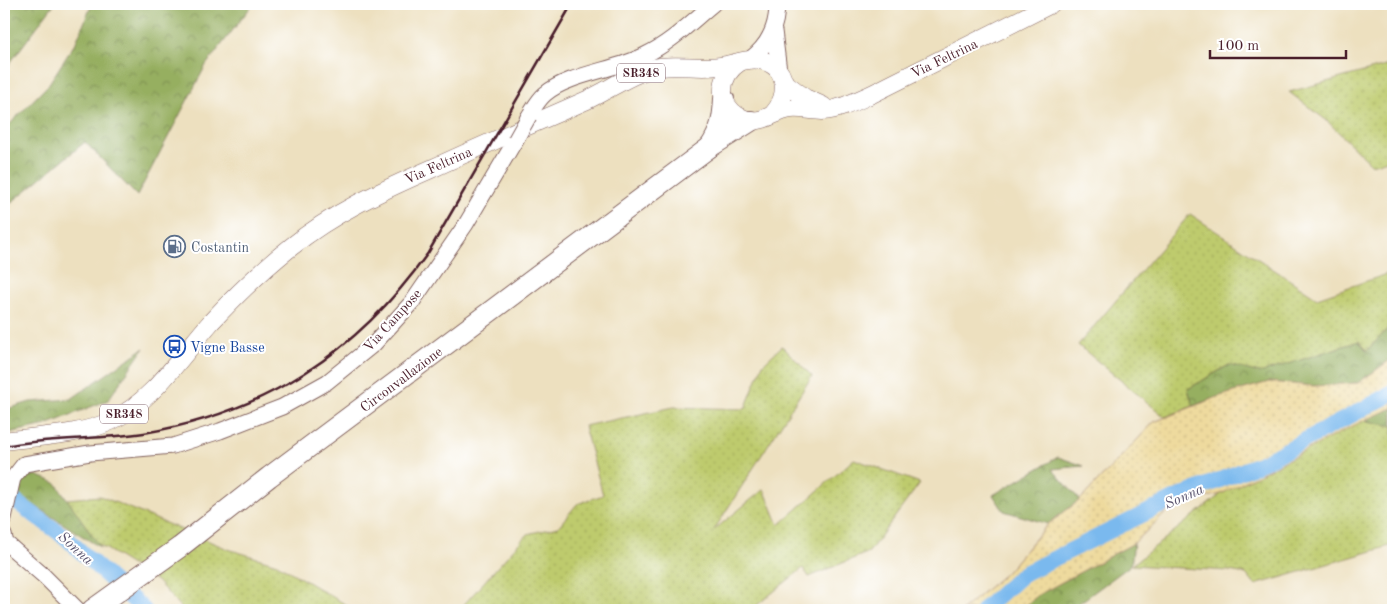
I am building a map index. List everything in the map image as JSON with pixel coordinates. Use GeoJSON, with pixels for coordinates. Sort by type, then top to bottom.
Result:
{"type":"FeatureCollection","features":[{"type":"Feature","properties":{"kind":"highway","name":"Circonvallazione"},"geometry":{"type":"LineString","coordinates":[[710,147],[719,132],[724,114],[724,95]]}},
{"type":"Feature","properties":{"kind":"highway","name":"Circonvallazione"},"geometry":{"type":"LineString","coordinates":[[92,610],[180,547],[269,477],[710,147],[751,121]]}},
{"type":"Feature","properties":{"kind":"main road","name":"Via Feltrina"},"geometry":{"type":"LineString","coordinates":[[751,121],[764,119],[790,109],[822,111],[844,106],[872,94],[1051,4]]}},
{"type":"Feature","properties":{"kind":"main road","name":"Via Feltrina"},"geometry":{"type":"LineString","coordinates":[[4,441],[91,428],[122,415],[141,401],[242,290],[270,264],[314,229],[352,206],[480,146],[589,99],[644,72],[673,66],[698,68],[724,66],[746,60],[761,60],[771,64],[805,98],[820,106],[836,108]]}},
{"type":"Feature","properties":{"kind":"main road"},"geometry":{"type":"LineString","coordinates":[[724,95],[724,82],[728,74],[733,67],[746,60]]}},
{"type":"Feature","properties":{"kind":"main road"},"geometry":{"type":"LineString","coordinates":[[698,68],[714,78],[724,95],[728,107],[734,114],[751,121]]}},
{"type":"Feature","properties":{"kind":"main road"},"geometry":{"type":"LineString","coordinates":[[773,114],[779,107],[785,90],[781,76]]}},
{"type":"Feature","properties":{"kind":"street","name":"Via Campose"},"geometry":{"type":"LineString","coordinates":[[4,518],[13,478],[24,464],[90,453],[173,446],[220,431],[282,407],[327,382],[374,344],[412,301],[466,224],[541,98],[565,82],[646,55],[662,46],[713,4]]}},
{"type":"Feature","properties":{"kind":"street"},"geometry":{"type":"LineString","coordinates":[[777,4],[774,30],[781,76]]}},
{"type":"Feature","properties":{"kind":"street"},"geometry":{"type":"LineString","coordinates":[[746,60],[764,47],[774,30]]}},
{"type":"Feature","properties":{"kind":"street"},"geometry":{"type":"LineString","coordinates":[[4,535],[6,542],[78,610]]}},
{"type":"Feature","properties":{"kind":"green space"},"geometry":{"type":"Polygon","coordinates":[[[4,4],[54,4],[4,71],[4,4]]]}},
{"type":"Feature","properties":{"kind":"green space"},"geometry":{"type":"Polygon","coordinates":[[[92,4],[253,4],[206,65],[137,196],[85,142],[7,206],[4,205],[4,130],[48,85],[76,42],[92,4]]]}},
{"type":"Feature","properties":{"kind":"green space"},"geometry":{"type":"Polygon","coordinates":[[[1393,64],[1393,158],[1372,165],[1326,120],[1289,92],[1393,64]]]}},
{"type":"Feature","properties":{"kind":"green space"},"geometry":{"type":"Polygon","coordinates":[[[1190,214],[1317,298],[1393,272],[1393,323],[1367,351],[1359,341],[1260,374],[1229,365],[1188,389],[1193,406],[1165,417],[1078,345],[1190,214]]]}},
{"type":"Feature","properties":{"kind":"green space"},"geometry":{"type":"Polygon","coordinates":[[[1393,323],[1393,358],[1358,383],[1314,386],[1269,382],[1193,406],[1188,389],[1229,365],[1260,373],[1359,341],[1367,351],[1393,323]]]}},
{"type":"Feature","properties":{"kind":"green space"},"geometry":{"type":"Polygon","coordinates":[[[782,346],[812,376],[714,530],[764,489],[779,525],[854,459],[920,483],[869,552],[809,577],[803,568],[751,610],[459,610],[527,534],[558,527],[577,504],[603,495],[584,426],[674,407],[745,409],[763,364],[782,346]]]}},
{"type":"Feature","properties":{"kind":"green space"},"geometry":{"type":"Polygon","coordinates":[[[144,348],[108,400],[46,425],[4,434],[4,410],[30,402],[71,399],[144,348]]]}},
{"type":"Feature","properties":{"kind":"green space"},"geometry":{"type":"Polygon","coordinates":[[[1393,408],[1393,426],[1363,420],[1393,408]]]}},
{"type":"Feature","properties":{"kind":"green space"},"geometry":{"type":"Polygon","coordinates":[[[1363,420],[1393,426],[1393,545],[1255,585],[1246,574],[1229,571],[1132,565],[1221,494],[1363,420]]]}},
{"type":"Feature","properties":{"kind":"green space"},"geometry":{"type":"Polygon","coordinates":[[[1058,457],[1084,466],[1052,469],[1080,500],[1048,524],[1004,511],[993,495],[1058,457]]]}},
{"type":"Feature","properties":{"kind":"green space"},"geometry":{"type":"Polygon","coordinates":[[[36,475],[56,483],[101,548],[24,499],[4,513],[4,478],[36,475]]]}},
{"type":"Feature","properties":{"kind":"green space"},"geometry":{"type":"Polygon","coordinates":[[[100,496],[228,549],[277,564],[355,610],[183,610],[157,581],[97,543],[67,499],[100,496]]]}},
{"type":"Feature","properties":{"kind":"green space"},"geometry":{"type":"Polygon","coordinates":[[[1134,543],[1131,565],[1070,610],[1021,610],[1038,595],[1134,543]]]}},
{"type":"Feature","properties":{"kind":"sand"},"geometry":{"type":"Polygon","coordinates":[[[1393,358],[1393,408],[1363,421],[1221,494],[1174,505],[1134,543],[1038,595],[1021,610],[962,610],[1006,573],[1048,524],[1080,500],[1154,422],[1217,397],[1269,382],[1314,386],[1358,383],[1393,358]]]}},
{"type":"Feature","properties":{"kind":"waterway","name":"Sonna"},"geometry":{"type":"LineString","coordinates":[[983,610],[1023,574],[1178,497],[1264,462],[1393,393]]}},
{"type":"Feature","properties":{"kind":"waterway","name":"Sonna"},"geometry":{"type":"LineString","coordinates":[[4,493],[65,537],[144,610]]}},
{"type":"Feature","properties":{"kind":"railway"},"geometry":{"type":"LineString","coordinates":[[4,446],[39,441],[144,433],[188,424],[268,394],[305,373],[339,349],[371,320],[400,289],[428,253],[572,4]]}},
{"type":"Feature","properties":{"kind":"place","name":"Costantin"},"geometry":{"type":"Point","coordinates":[175,247]}},
{"type":"Feature","properties":{"kind":"place","name":"Vigne Basse"},"geometry":{"type":"Point","coordinates":[174,347]}}]}
